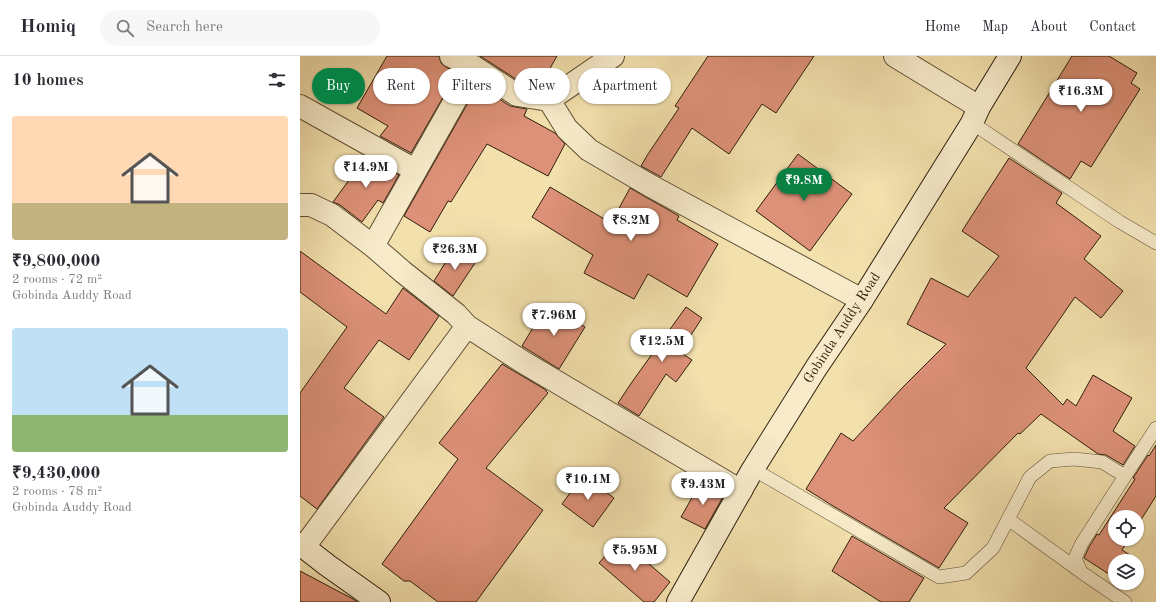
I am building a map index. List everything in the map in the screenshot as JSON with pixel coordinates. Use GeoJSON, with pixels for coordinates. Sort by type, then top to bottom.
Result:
{"type":"FeatureCollection","features":[{"type":"Feature","properties":{"kind":"street"},"geometry":{"type":"LineString","coordinates":[[451,56],[474,67],[514,93]]}},
{"type":"Feature","properties":{"kind":"street"},"geometry":{"type":"LineString","coordinates":[[570,86],[613,56]]}},
{"type":"Feature","properties":{"kind":"street"},"geometry":{"type":"LineString","coordinates":[[895,56],[975,115]]}},
{"type":"Feature","properties":{"kind":"street","name":"Gobinda Auddy Road"},"geometry":{"type":"LineString","coordinates":[[678,602],[753,469],[816,368],[862,300],[1010,56]]}},
{"type":"Feature","properties":{"kind":"street"},"geometry":{"type":"LineString","coordinates":[[373,246],[474,67]]}},
{"type":"Feature","properties":{"kind":"street"},"geometry":{"type":"LineString","coordinates":[[552,104],[567,129],[589,150],[649,185],[862,300]]}},
{"type":"Feature","properties":{"kind":"street"},"geometry":{"type":"LineString","coordinates":[[300,106],[416,170]]}},
{"type":"Feature","properties":{"kind":"street"},"geometry":{"type":"LineString","coordinates":[[300,205],[311,206],[332,216],[373,246],[456,314],[467,326],[523,362],[741,491]]}},
{"type":"Feature","properties":{"kind":"street"},"geometry":{"type":"LineString","coordinates":[[380,602],[302,546],[467,326]]}},
{"type":"Feature","properties":{"kind":"lane"},"geometry":{"type":"LineString","coordinates":[[975,115],[1120,222],[1156,243]]}},
{"type":"Feature","properties":{"kind":"lane"},"geometry":{"type":"LineString","coordinates":[[1081,572],[1075,558],[1082,542],[1156,428]]}},
{"type":"Feature","properties":{"kind":"lane"},"geometry":{"type":"LineString","coordinates":[[753,469],[940,577],[966,573],[993,548],[1030,477],[1050,461],[1074,459],[1102,462],[1125,476]]}},
{"type":"Feature","properties":{"kind":"lane"},"geometry":{"type":"LineString","coordinates":[[1008,519],[1125,602]]}},
{"type":"Feature","properties":{"kind":"building"},"geometry":{"type":"Polygon","coordinates":[[[387,56],[439,56],[441,63],[448,68],[438,68],[439,104],[411,153],[380,136],[388,126],[357,108],[359,104],[365,104],[365,94],[373,80],[373,104],[430,104],[430,68],[380,68],[387,56]]]}},
{"type":"Feature","properties":{"kind":"building"},"geometry":{"type":"Polygon","coordinates":[[[480,56],[557,56],[550,68],[514,68],[514,78],[506,73],[506,68],[499,68],[480,56]]]}},
{"type":"Feature","properties":{"kind":"building"},"geometry":{"type":"Polygon","coordinates":[[[708,56],[814,56],[776,113],[762,104],[729,154],[692,128],[661,177],[641,166],[679,108],[675,106],[708,56]]]}},
{"type":"Feature","properties":{"kind":"building"},"geometry":{"type":"Polygon","coordinates":[[[1072,56],[1109,56],[1137,73],[1131,83],[1140,89],[1091,167],[1081,161],[1070,179],[1018,144],[1072,56]]]}},
{"type":"Feature","properties":{"kind":"building"},"geometry":{"type":"Polygon","coordinates":[[[506,103],[510,106],[527,109],[524,116],[555,133],[565,144],[548,176],[487,144],[451,202],[448,201],[430,232],[404,216],[467,104],[506,103]]]}},
{"type":"Feature","properties":{"kind":"building"},"geometry":{"type":"Polygon","coordinates":[[[798,154],[852,194],[810,251],[756,211],[798,154]]]}},
{"type":"Feature","properties":{"kind":"building"},"geometry":{"type":"Polygon","coordinates":[[[366,157],[399,175],[383,203],[378,200],[362,222],[340,205],[333,202],[366,157]]]}},
{"type":"Feature","properties":{"kind":"building"},"geometry":{"type":"Polygon","coordinates":[[[1009,158],[1062,193],[1056,203],[1101,236],[1084,259],[1123,291],[1101,318],[1075,297],[1026,368],[1063,405],[1067,399],[1076,406],[1093,375],[1132,398],[1113,431],[1135,446],[1123,465],[1106,455],[1098,454],[1041,414],[1020,434],[1018,433],[944,508],[968,523],[939,568],[806,489],[841,433],[853,441],[904,386],[946,344],[907,324],[931,278],[968,297],[999,256],[962,231],[1009,158]]]}},
{"type":"Feature","properties":{"kind":"building"},"geometry":{"type":"Polygon","coordinates":[[[550,187],[611,223],[630,188],[679,216],[677,220],[718,244],[687,297],[648,274],[634,299],[584,273],[593,255],[532,217],[550,187]]]}},
{"type":"Feature","properties":{"kind":"building"},"geometry":{"type":"Polygon","coordinates":[[[455,247],[477,260],[453,296],[434,281],[455,247]]]}},
{"type":"Feature","properties":{"kind":"building"},"geometry":{"type":"Polygon","coordinates":[[[300,251],[386,314],[403,288],[439,316],[409,360],[379,340],[344,388],[384,417],[317,509],[300,496],[300,393],[347,327],[300,292],[300,251]]]}},
{"type":"Feature","properties":{"kind":"building"},"geometry":{"type":"Polygon","coordinates":[[[548,305],[585,327],[559,369],[522,346],[548,305]]]}},
{"type":"Feature","properties":{"kind":"building"},"geometry":{"type":"Polygon","coordinates":[[[686,307],[702,318],[680,352],[692,360],[676,382],[666,374],[639,416],[618,403],[686,307]]]}},
{"type":"Feature","properties":{"kind":"building"},"geometry":{"type":"Polygon","coordinates":[[[502,364],[546,390],[548,393],[486,468],[543,510],[476,602],[438,602],[410,581],[404,581],[382,564],[458,459],[439,443],[502,364]]]}},
{"type":"Feature","properties":{"kind":"building"},"geometry":{"type":"Polygon","coordinates":[[[1156,445],[1156,496],[1144,515],[1144,510],[1115,510],[1135,479],[1133,478],[1148,455],[1149,456],[1156,445]]]}},
{"type":"Feature","properties":{"kind":"building"},"geometry":{"type":"Polygon","coordinates":[[[583,475],[614,498],[593,527],[562,504],[583,475]]]}},
{"type":"Feature","properties":{"kind":"building"},"geometry":{"type":"Polygon","coordinates":[[[701,482],[724,495],[705,529],[681,517],[701,482]]]}},
{"type":"Feature","properties":{"kind":"building"},"geometry":{"type":"Polygon","coordinates":[[[1108,521],[1108,546],[1125,546],[1122,550],[1128,554],[1108,554],[1108,573],[1084,558],[1097,534],[1099,535],[1108,521]]]}},
{"type":"Feature","properties":{"kind":"building"},"geometry":{"type":"Polygon","coordinates":[[[852,536],[924,578],[909,602],[881,602],[832,571],[852,536]]]}},
{"type":"Feature","properties":{"kind":"building"},"geometry":{"type":"Polygon","coordinates":[[[620,539],[670,582],[654,602],[644,602],[599,563],[620,539]]]}},
{"type":"Feature","properties":{"kind":"building"},"geometry":{"type":"Polygon","coordinates":[[[300,571],[353,599],[357,602],[300,602],[300,571]]]}}]}
